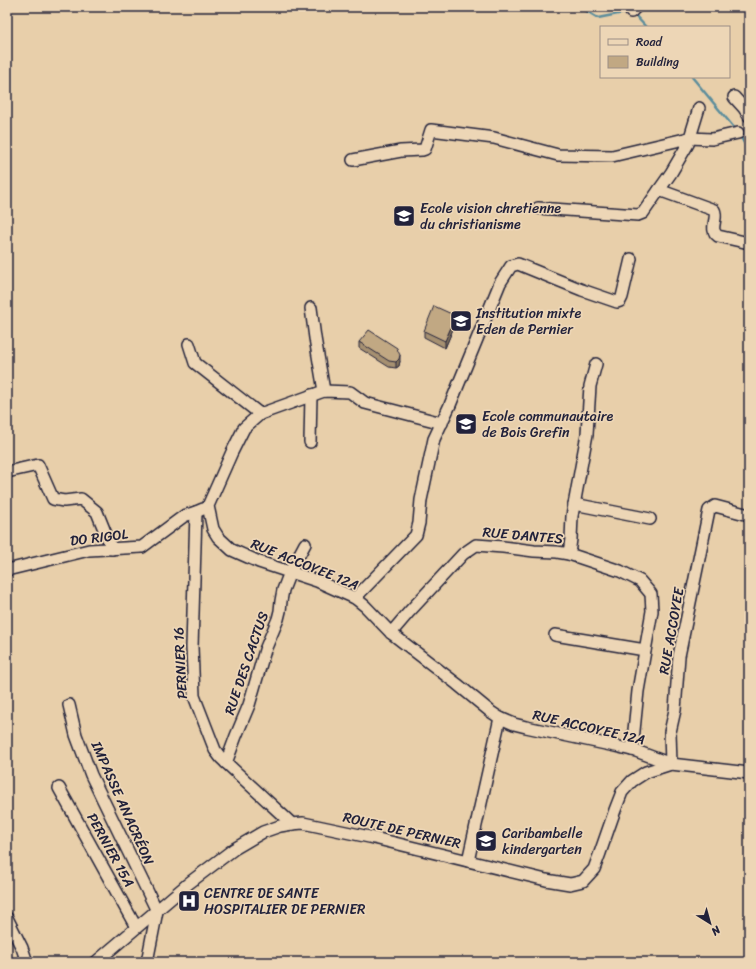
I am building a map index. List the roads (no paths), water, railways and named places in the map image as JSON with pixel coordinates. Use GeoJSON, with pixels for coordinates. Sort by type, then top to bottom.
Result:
{"type":"FeatureCollection","features":[{"type":"Feature","properties":{"kind":"street"},"geometry":{"type":"LineString","coordinates":[[734,97],[749,116]]}},
{"type":"Feature","properties":{"kind":"street"},"geometry":{"type":"LineString","coordinates":[[538,208],[638,214],[643,213],[671,173],[688,144],[698,108]]}},
{"type":"Feature","properties":{"kind":"street"},"geometry":{"type":"LineString","coordinates":[[353,160],[401,150],[425,149],[431,130],[494,138],[558,156],[612,156],[689,138],[712,140],[738,132]]}},
{"type":"Feature","properties":{"kind":"street"},"geometry":{"type":"LineString","coordinates":[[659,190],[714,210],[716,213],[713,230],[714,233],[718,236],[749,243]]}},
{"type":"Feature","properties":{"kind":"street"},"geometry":{"type":"LineString","coordinates":[[355,598],[416,535],[421,500],[434,439],[500,284],[511,266],[518,264],[582,290],[617,302],[620,301],[631,259]]}},
{"type":"Feature","properties":{"kind":"street"},"geometry":{"type":"LineString","coordinates":[[311,308],[324,391]]}},
{"type":"Feature","properties":{"kind":"street"},"geometry":{"type":"LineString","coordinates":[[189,344],[195,363],[260,414]]}},
{"type":"Feature","properties":{"kind":"street","name":"RUE DANTES"},"geometry":{"type":"LineString","coordinates":[[391,633],[464,554],[476,546],[503,547],[534,552],[557,552],[569,554],[572,516],[587,434],[590,386],[596,364]]}},
{"type":"Feature","properties":{"kind":"street"},"geometry":{"type":"LineString","coordinates":[[208,506],[244,428],[260,414],[312,395],[324,391],[350,392],[365,403],[442,423]]}},
{"type":"Feature","properties":{"kind":"street"},"geometry":{"type":"LineString","coordinates":[[310,442],[312,395]]}},
{"type":"Feature","properties":{"kind":"street"},"geometry":{"type":"LineString","coordinates":[[7,472],[38,465],[52,499],[64,501],[81,499],[97,512],[112,549]]}},
{"type":"Feature","properties":{"kind":"street"},"geometry":{"type":"LineString","coordinates":[[574,504],[650,519]]}},
{"type":"Feature","properties":{"kind":"street","name":"DO RIGOL"},"geometry":{"type":"LineString","coordinates":[[7,570],[90,550],[142,547],[184,516],[208,506]]}},
{"type":"Feature","properties":{"kind":"street","name":"RUE ACCOYEE 12A"},"geometry":{"type":"LineString","coordinates":[[208,506],[213,529],[218,537],[232,550],[259,562],[317,581],[355,598],[365,606],[391,633],[500,718],[526,728],[632,750],[671,764]]}},
{"type":"Feature","properties":{"kind":"street","name":"RUE ACCOYEE"},"geometry":{"type":"LineString","coordinates":[[671,764],[670,732],[675,710],[679,656],[710,510],[715,506],[749,515]]}},
{"type":"Feature","properties":{"kind":"street","name":"PERNIER 16"},"geometry":{"type":"LineString","coordinates":[[196,512],[192,647],[194,696],[215,750],[221,758],[292,824]]}},
{"type":"Feature","properties":{"kind":"street","name":"RUE DES CACTUS"},"geometry":{"type":"LineString","coordinates":[[226,763],[249,705],[265,650],[278,619],[283,590],[290,572],[305,544]]}},
{"type":"Feature","properties":{"kind":"street"},"geometry":{"type":"LineString","coordinates":[[569,554],[620,571],[640,581],[651,594],[652,611],[638,691],[632,750]]}},
{"type":"Feature","properties":{"kind":"street"},"geometry":{"type":"LineString","coordinates":[[554,635],[645,650]]}},
{"type":"Feature","properties":{"kind":"street","name":"IMPASSE ANACRÉON"},"geometry":{"type":"LineString","coordinates":[[69,705],[76,735],[91,775],[157,911]]}},
{"type":"Feature","properties":{"kind":"street"},"geometry":{"type":"LineString","coordinates":[[468,861],[500,718]]}},
{"type":"Feature","properties":{"kind":"street","name":"ROUTE DE PERNIER"},"geometry":{"type":"LineString","coordinates":[[96,962],[189,883],[234,849],[263,832],[280,826],[303,823],[374,838],[546,880],[570,884],[583,881],[594,869],[622,792],[632,781],[646,772],[671,764],[749,773]]}},
{"type":"Feature","properties":{"kind":"street","name":"PERNIER 15A"},"geometry":{"type":"LineString","coordinates":[[59,788],[136,927]]}},
{"type":"Feature","properties":{"kind":"street"},"geometry":{"type":"LineString","coordinates":[[147,962],[157,911]]}},
{"type":"Feature","properties":{"kind":"street"},"geometry":{"type":"LineString","coordinates":[[7,918],[22,948],[27,962]]}},
{"type":"Feature","properties":{"kind":"waterway"},"geometry":{"type":"LineString","coordinates":[[580,7],[598,18],[628,12]]}},
{"type":"Feature","properties":{"kind":"waterway"},"geometry":{"type":"LineString","coordinates":[[634,14],[645,26]]}},
{"type":"Feature","properties":{"kind":"waterway"},"geometry":{"type":"LineString","coordinates":[[693,78],[736,130]]}},
{"type":"Feature","properties":{"kind":"waterway"},"geometry":{"type":"LineString","coordinates":[[740,136],[749,151]]}},
{"type":"Feature","properties":{"kind":"place","name":"Ecole vision chretienne du christianisme"},"geometry":{"type":"Point","coordinates":[404,216]}},
{"type":"Feature","properties":{"kind":"place","name":"Institution mixte Eden de Pernier"},"geometry":{"type":"Point","coordinates":[461,321]}},
{"type":"Feature","properties":{"kind":"place","name":"Ecole communautaire de Bois Grefin"},"geometry":{"type":"Point","coordinates":[466,424]}},
{"type":"Feature","properties":{"kind":"place","name":"Caribambelle kindergarten"},"geometry":{"type":"Point","coordinates":[486,841]}},
{"type":"Feature","properties":{"kind":"place","name":"CENTRE DE SANTE HOSPITALIER DE PERNIER"},"geometry":{"type":"Point","coordinates":[189,901]}}]}
